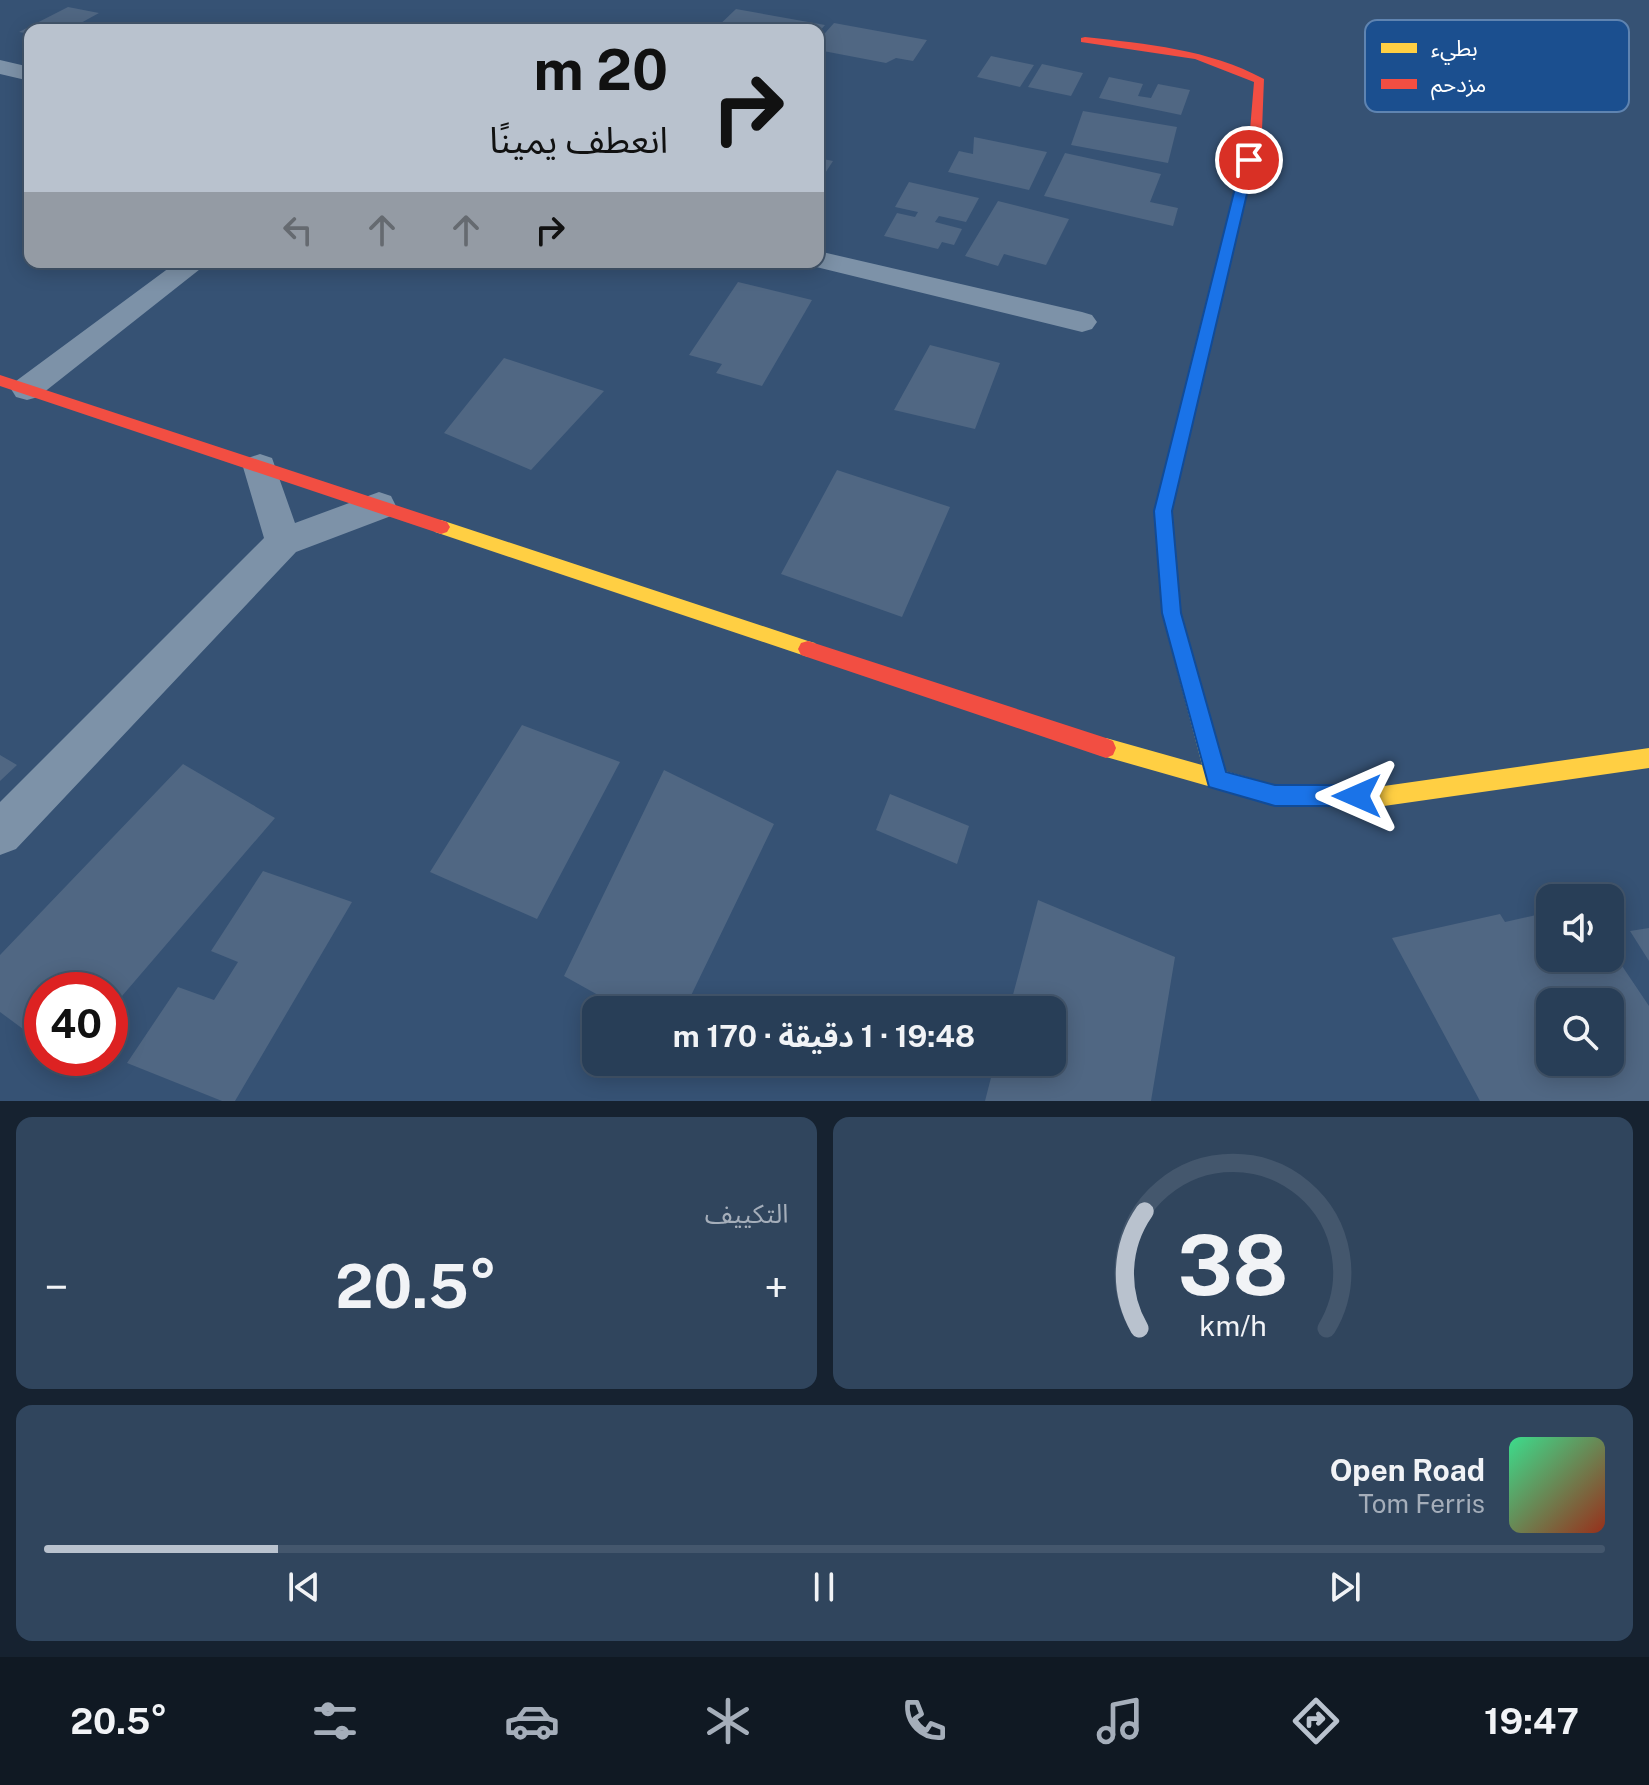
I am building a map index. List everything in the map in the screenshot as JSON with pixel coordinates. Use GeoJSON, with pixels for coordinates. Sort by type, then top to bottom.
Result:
{"type":"FeatureCollection","features":[{"type":"Feature","properties":{"kind":"street"},"geometry":{"type":"LineString","coordinates":[[1085,40],[1210,59],[1248,72],[1260,81],[1256,130],[1163,511],[1171,613],[1217,780]]}},
{"type":"Feature","properties":{"kind":"street"},"geometry":{"type":"LineString","coordinates":[[0,67],[24,73]]}},
{"type":"Feature","properties":{"kind":"street"},"geometry":{"type":"LineString","coordinates":[[824,260],[1082,322]]}},
{"type":"Feature","properties":{"kind":"street"},"geometry":{"type":"LineString","coordinates":[[14,385],[186,268]]}},
{"type":"Feature","properties":{"kind":"street"},"geometry":{"type":"LineString","coordinates":[[14,385],[1141,760],[1275,795],[1384,796],[1649,758]]}},
{"type":"Feature","properties":{"kind":"street"},"geometry":{"type":"LineString","coordinates":[[260,467],[283,542]]}},
{"type":"Feature","properties":{"kind":"street"},"geometry":{"type":"LineString","coordinates":[[0,833],[283,542],[379,506]]}},
{"type":"Feature","properties":{"kind":"building"},"geometry":{"type":"Polygon","coordinates":[[[68,7],[99,13],[79,24],[35,24],[68,7]]]}},
{"type":"Feature","properties":{"kind":"building"},"geometry":{"type":"Polygon","coordinates":[[[736,9],[819,24],[720,24],[736,9]]]}},
{"type":"Feature","properties":{"kind":"building"},"geometry":{"type":"Polygon","coordinates":[[[834,23],[927,40],[913,61],[896,58],[886,63],[824,51],[824,34],[834,23]]]}},
{"type":"Feature","properties":{"kind":"building"},"geometry":{"type":"Polygon","coordinates":[[[991,56],[1034,65],[1020,87],[977,77],[991,56]]]}},
{"type":"Feature","properties":{"kind":"building"},"geometry":{"type":"Polygon","coordinates":[[[1042,64],[1083,73],[1071,96],[1028,87],[1042,64]]]}},
{"type":"Feature","properties":{"kind":"building"},"geometry":{"type":"Polygon","coordinates":[[[1109,77],[1143,84],[1138,96],[1151,98],[1158,84],[1190,90],[1181,115],[1099,98],[1109,77]]]}},
{"type":"Feature","properties":{"kind":"building"},"geometry":{"type":"Polygon","coordinates":[[[1083,111],[1177,127],[1168,163],[1071,145],[1083,111]]]}},
{"type":"Feature","properties":{"kind":"building"},"geometry":{"type":"Polygon","coordinates":[[[974,137],[1047,152],[1029,190],[948,172],[959,151],[973,154],[974,137]]]}},
{"type":"Feature","properties":{"kind":"building"},"geometry":{"type":"Polygon","coordinates":[[[1065,153],[1161,174],[1150,202],[1178,208],[1173,226],[1044,196],[1065,153]]]}},
{"type":"Feature","properties":{"kind":"building"},"geometry":{"type":"Polygon","coordinates":[[[824,159],[833,161],[824,175],[824,159]]]}},
{"type":"Feature","properties":{"kind":"building"},"geometry":{"type":"Polygon","coordinates":[[[909,182],[979,198],[966,222],[939,216],[935,222],[962,229],[954,245],[942,242],[938,249],[884,236],[897,213],[915,217],[918,212],[895,207],[909,182]]]}},
{"type":"Feature","properties":{"kind":"building"},"geometry":{"type":"Polygon","coordinates":[[[998,201],[1069,219],[1046,265],[1004,254],[998,266],[965,256],[998,201]]]}},
{"type":"Feature","properties":{"kind":"building"},"geometry":{"type":"Polygon","coordinates":[[[738,282],[812,300],[762,386],[716,373],[722,364],[689,355],[738,282]]]}},
{"type":"Feature","properties":{"kind":"building"},"geometry":{"type":"Polygon","coordinates":[[[930,345],[1000,363],[975,429],[894,410],[930,345]]]}},
{"type":"Feature","properties":{"kind":"building"},"geometry":{"type":"Polygon","coordinates":[[[504,358],[604,391],[531,470],[444,433],[504,358]]]}},
{"type":"Feature","properties":{"kind":"building"},"geometry":{"type":"Polygon","coordinates":[[[837,470],[950,507],[902,617],[781,574],[837,470]]]}},
{"type":"Feature","properties":{"kind":"building"},"geometry":{"type":"Polygon","coordinates":[[[522,725],[620,762],[537,919],[430,872],[522,725]]]}},
{"type":"Feature","properties":{"kind":"building"},"geometry":{"type":"Polygon","coordinates":[[[0,755],[17,765],[0,781],[0,755]]]}},
{"type":"Feature","properties":{"kind":"building"},"geometry":{"type":"Polygon","coordinates":[[[183,764],[275,818],[128,989],[128,972],[24,972],[24,1030],[0,1012],[0,955],[183,764]]]}},
{"type":"Feature","properties":{"kind":"building"},"geometry":{"type":"Polygon","coordinates":[[[664,770],[774,824],[691,996],[600,996],[564,976],[664,770]]]}},
{"type":"Feature","properties":{"kind":"building"},"geometry":{"type":"Polygon","coordinates":[[[890,794],[969,826],[957,864],[876,830],[890,794]]]}},
{"type":"Feature","properties":{"kind":"building"},"geometry":{"type":"Polygon","coordinates":[[[263,871],[352,902],[235,1101],[222,1101],[128,1063],[178,987],[214,1000],[238,962],[211,951],[263,871]]]}},
{"type":"Feature","properties":{"kind":"building"},"geometry":{"type":"Polygon","coordinates":[[[1038,900],[1175,957],[1151,1101],[985,1101],[991,1076],[1066,1076],[1066,996],[1013,996],[1038,900]]]}},
{"type":"Feature","properties":{"kind":"building"},"geometry":{"type":"Polygon","coordinates":[[[1500,914],[1505,922],[1536,915],[1536,972],[1624,972],[1624,969],[1649,1006],[1649,1101],[1480,1101],[1392,938],[1500,914]]]}},
{"type":"Feature","properties":{"kind":"building"},"geometry":{"type":"Polygon","coordinates":[[[1649,928],[1649,961],[1630,931],[1649,928]]]}},
{"type":"Feature","properties":{"kind":"traffic: slow"},"geometry":{"type":"LineString","coordinates":[[1217,780],[1171,613],[1163,511],[1246,173]]}},
{"type":"Feature","properties":{"kind":"traffic: slow"},"geometry":{"type":"LineString","coordinates":[[441,527],[808,649]]}},
{"type":"Feature","properties":{"kind":"traffic: slow"},"geometry":{"type":"LineString","coordinates":[[1106,748],[1275,795],[1384,796],[1649,758]]}},
{"type":"Feature","properties":{"kind":"traffic: jam"},"geometry":{"type":"LineString","coordinates":[[1085,40],[1197,56],[1240,70],[1260,81],[1256,130],[1246,173]]}},
{"type":"Feature","properties":{"kind":"traffic: jam"},"geometry":{"type":"LineString","coordinates":[[0,380],[441,527]]}},
{"type":"Feature","properties":{"kind":"traffic: jam"},"geometry":{"type":"LineString","coordinates":[[808,649],[1106,748]]}},
{"type":"Feature","properties":{"kind":"route"},"geometry":{"type":"LineString","coordinates":[[1249,160],[1163,511],[1171,613],[1217,780],[1275,795],[1357,796]]}}]}
